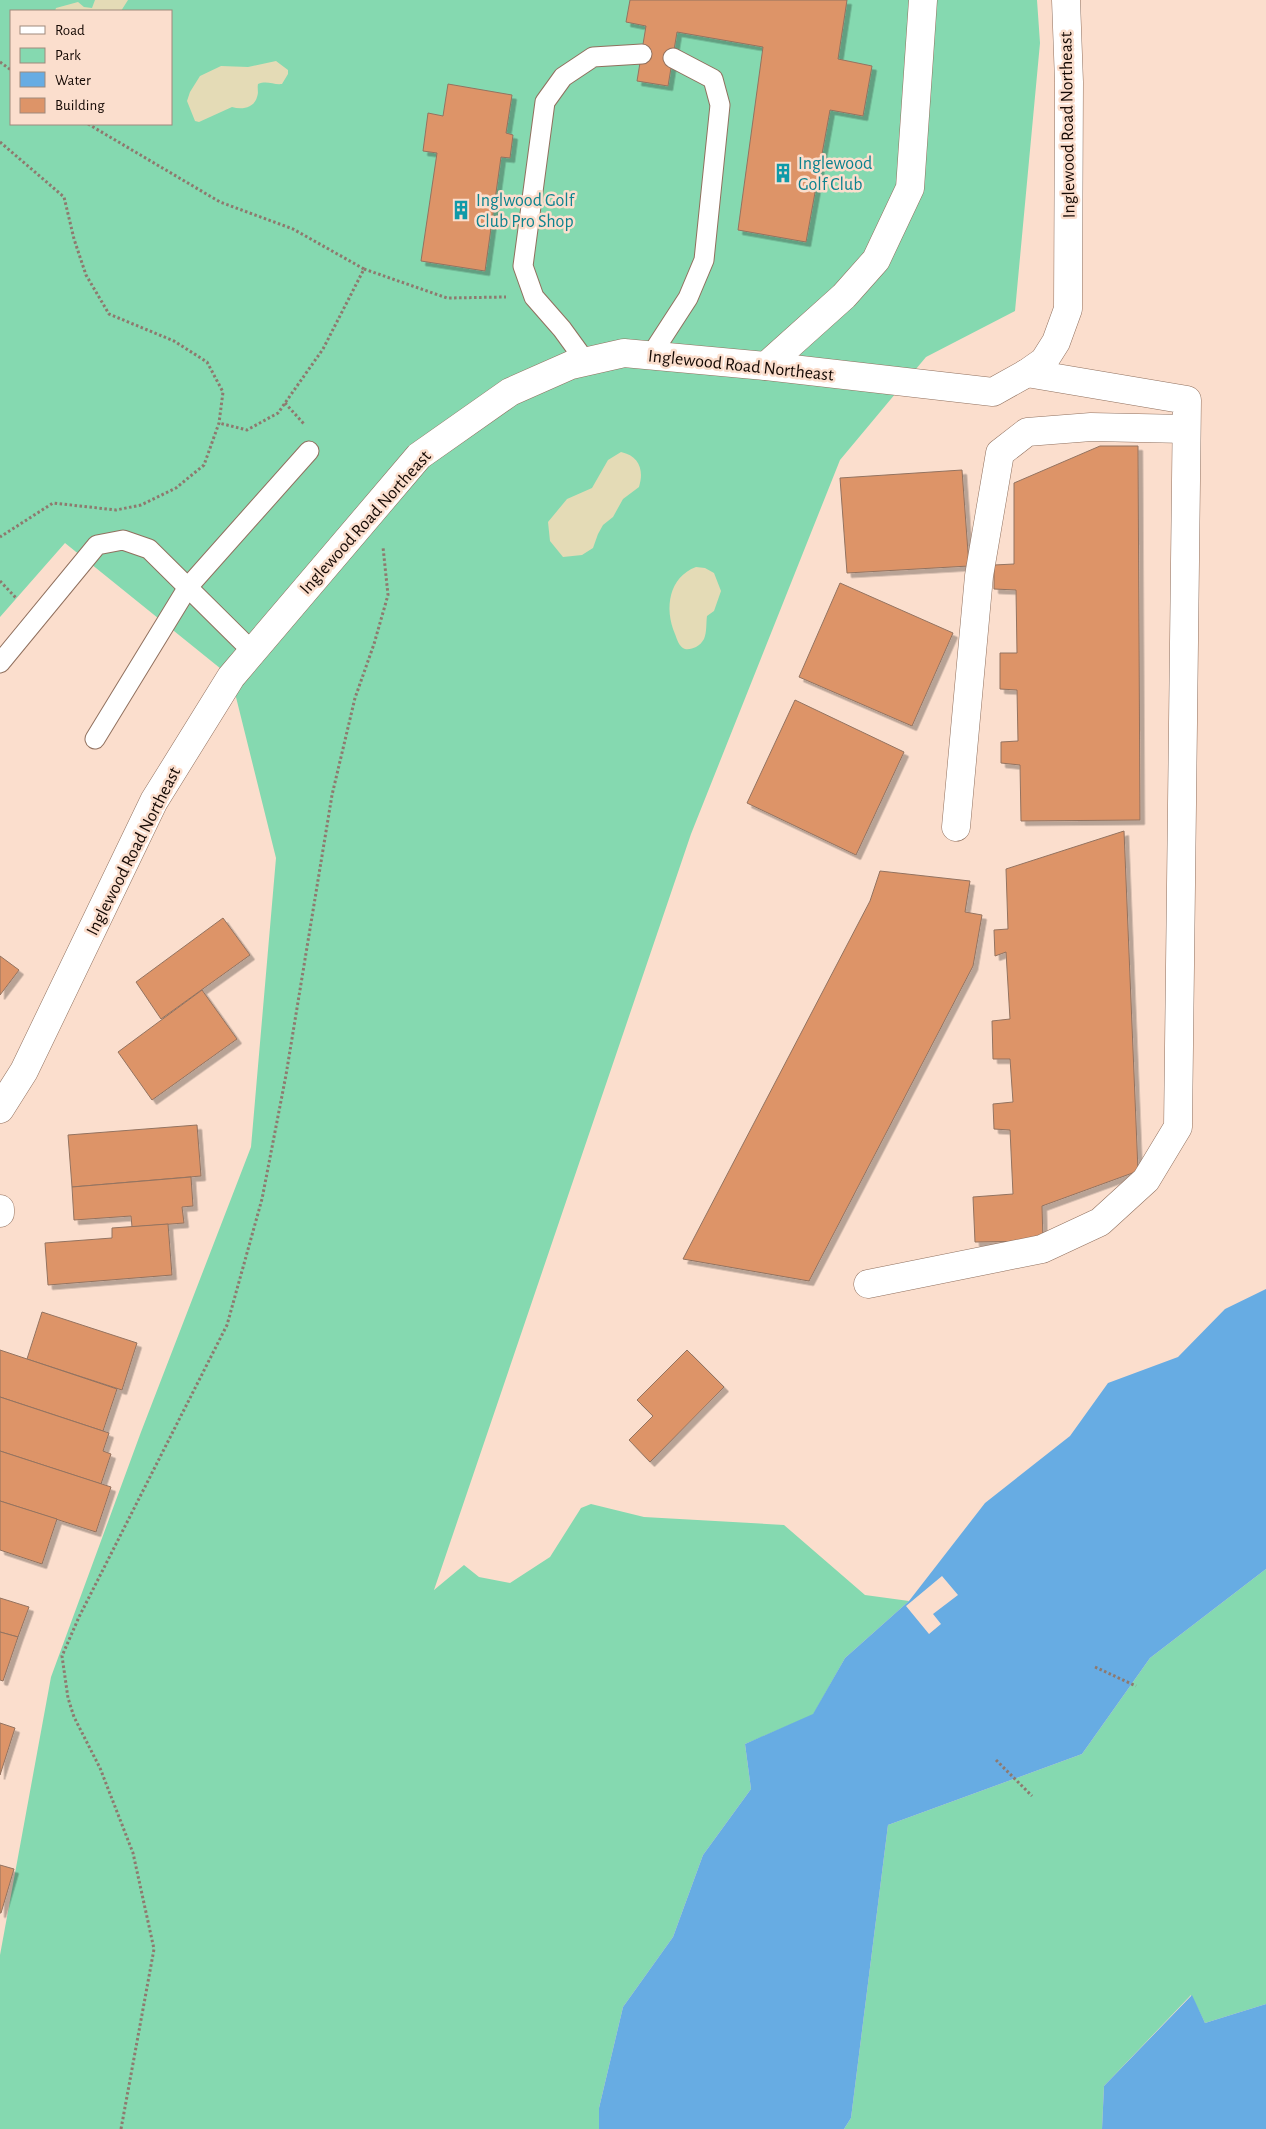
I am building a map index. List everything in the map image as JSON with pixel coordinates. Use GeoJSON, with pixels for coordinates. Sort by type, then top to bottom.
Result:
{"type":"FeatureCollection","features":[{"type":"Feature","properties":{"kind":"street"},"geometry":{"type":"LineString","coordinates":[[766,366],[844,296],[876,260],[910,188],[923,0]]}},
{"type":"Feature","properties":{"kind":"street","name":"Inglewood Road Northeast"},"geometry":{"type":"LineString","coordinates":[[0,1108],[24,1071],[154,801],[231,677],[426,450],[510,392],[571,365],[624,353],[766,366],[993,392],[1044,361],[1056,342],[1068,308],[1069,82],[1066,0]]}},
{"type":"Feature","properties":{"kind":"street"},"geometry":{"type":"LineString","coordinates":[[868,1284],[1042,1249],[1100,1222],[1146,1180],[1178,1127],[1187,400],[1027,373]]}},
{"type":"Feature","properties":{"kind":"street"},"geometry":{"type":"LineString","coordinates":[[956,827],[979,576],[1000,453],[1027,432],[1091,427],[1186,429]]}},
{"type":"Feature","properties":{"kind":"lane"},"geometry":{"type":"LineString","coordinates":[[586,362],[562,329],[534,297],[523,266],[545,102],[563,77],[593,57],[642,54]]}},
{"type":"Feature","properties":{"kind":"lane"},"geometry":{"type":"LineString","coordinates":[[650,356],[688,298],[704,260],[720,105],[713,79],[673,58]]}},
{"type":"Feature","properties":{"kind":"lane"},"geometry":{"type":"LineString","coordinates":[[95,739],[188,588],[309,451]]}},
{"type":"Feature","properties":{"kind":"lane"},"geometry":{"type":"LineString","coordinates":[[0,663],[97,544],[123,540],[149,549],[252,651]]}},
{"type":"Feature","properties":{"kind":"path"},"geometry":{"type":"LineString","coordinates":[[90,125],[220,202],[293,229],[364,269],[447,298],[534,297]]}},
{"type":"Feature","properties":{"kind":"path"},"geometry":{"type":"LineString","coordinates":[[0,142],[64,197],[74,239],[86,275],[109,314],[174,341],[207,362],[223,392],[219,422],[204,464],[176,488],[141,505],[116,510],[52,503],[0,537]]}},
{"type":"Feature","properties":{"kind":"path"},"geometry":{"type":"LineString","coordinates":[[219,422],[247,430],[278,413],[323,349],[364,269]]}},
{"type":"Feature","properties":{"kind":"path"},"geometry":{"type":"LineString","coordinates":[[121,2129],[154,1949],[133,1854],[100,1768],[74,1717],[68,1698],[62,1656],[79,1617],[227,1325],[259,1208],[290,1056],[332,795],[355,698],[374,644],[388,595],[385,553],[372,511]]}},
{"type":"Feature","properties":{"kind":"path"},"geometry":{"type":"LineString","coordinates":[[1095,1667],[1136,1686]]}},
{"type":"Feature","properties":{"kind":"path"},"geometry":{"type":"LineString","coordinates":[[996,1760],[1032,1796]]}},
{"type":"Feature","properties":{"kind":"green space","name":"Inglewood Golf Club"},"geometry":{"type":"Polygon","coordinates":[[[0,0],[1037,0],[1040,43],[1015,311],[926,357],[840,460],[691,834],[434,1590],[464,1565],[479,1577],[510,1583],[550,1557],[581,1508],[591,1504],[644,1517],[784,1525],[865,1595],[909,1601],[845,1658],[813,1715],[745,1744],[751,1789],[703,1855],[673,1937],[623,2007],[599,2108],[599,2129],[0,2129],[0,1955],[51,1677],[141,1432],[251,1147],[276,858],[231,677],[65,543],[0,617],[0,0]]]}},
{"type":"Feature","properties":{"kind":"green space"},"geometry":{"type":"Polygon","coordinates":[[[1266,1569],[1266,2004],[1205,2023],[1191,1995],[1104,2086],[1102,2129],[844,2129],[851,2118],[888,1825],[1082,1754],[1150,1658],[1266,1569]]]}},
{"type":"Feature","properties":{"kind":"sand"},"geometry":{"type":"Polygon","coordinates":[[[95,0],[128,0],[122,10],[55,10],[56,8],[78,2],[84,7],[92,8],[95,0]]]}},
{"type":"Feature","properties":{"kind":"sand"},"geometry":{"type":"Polygon","coordinates":[[[276,61],[288,70],[288,74],[282,84],[264,82],[258,84],[257,97],[250,106],[244,108],[232,107],[199,122],[195,121],[187,101],[200,76],[221,66],[248,67],[276,61]]]}},
{"type":"Feature","properties":{"kind":"sand"},"geometry":{"type":"Polygon","coordinates":[[[621,452],[633,457],[639,465],[641,475],[639,487],[623,499],[613,517],[603,525],[593,548],[582,555],[563,557],[550,541],[548,522],[567,499],[592,488],[608,460],[621,452]]]}},
{"type":"Feature","properties":{"kind":"sand"},"geometry":{"type":"Polygon","coordinates":[[[696,567],[705,568],[714,573],[721,591],[714,611],[707,616],[704,639],[697,646],[686,649],[680,645],[672,624],[670,614],[671,594],[680,578],[696,567]]]}},
{"type":"Feature","properties":{"kind":"water"},"geometry":{"type":"Polygon","coordinates":[[[1266,1289],[1266,1569],[1150,1658],[1082,1754],[888,1825],[851,2118],[844,2129],[599,2129],[599,2108],[623,2007],[673,1937],[703,1855],[751,1789],[745,1744],[813,1714],[845,1658],[909,1601],[985,1503],[1070,1436],[1108,1383],[1178,1357],[1225,1309],[1266,1289]]]}},
{"type":"Feature","properties":{"kind":"water"},"geometry":{"type":"Polygon","coordinates":[[[1192,1995],[1205,2023],[1266,2004],[1266,2129],[1102,2129],[1104,2086],[1192,1995]]]}},
{"type":"Feature","properties":{"kind":"pier"},"geometry":{"type":"Polygon","coordinates":[[[942,1576],[958,1595],[933,1614],[941,1624],[929,1634],[906,1606],[942,1576]]]}},
{"type":"Feature","properties":{"kind":"building","name":"Inglewood Golf Club"},"geometry":{"type":"Polygon","coordinates":[[[630,0],[847,0],[838,59],[872,66],[863,116],[830,110],[806,242],[738,230],[763,47],[677,32],[668,86],[637,81],[646,26],[626,22],[630,0]]]}},
{"type":"Feature","properties":{"kind":"building","name":"Inglwood Golf Club Pro Shop"},"geometry":{"type":"Polygon","coordinates":[[[448,84],[512,95],[506,133],[513,135],[510,158],[501,157],[485,271],[421,261],[437,153],[423,151],[428,113],[443,116],[448,84]]]}},
{"type":"Feature","properties":{"kind":"building"},"geometry":{"type":"Polygon","coordinates":[[[1100,446],[1138,446],[1140,820],[1021,821],[1020,765],[1001,763],[1001,742],[1018,741],[1017,690],[1000,689],[1000,653],[1017,653],[1016,590],[994,589],[994,565],[1014,564],[1014,483],[1100,446]]]}},
{"type":"Feature","properties":{"kind":"building"},"geometry":{"type":"Polygon","coordinates":[[[962,470],[969,566],[847,573],[840,478],[962,470]]]}},
{"type":"Feature","properties":{"kind":"building"},"geometry":{"type":"Polygon","coordinates":[[[840,583],[953,633],[912,726],[799,677],[840,583]]]}},
{"type":"Feature","properties":{"kind":"building"},"geometry":{"type":"Polygon","coordinates":[[[795,700],[904,752],[856,855],[747,803],[795,700]]]}},
{"type":"Feature","properties":{"kind":"building"},"geometry":{"type":"Polygon","coordinates":[[[1124,831],[1138,1171],[1042,1206],[1043,1241],[975,1242],[973,1197],[1013,1194],[1010,1130],[994,1129],[993,1104],[1013,1102],[1010,1059],[993,1059],[992,1021],[1010,1019],[1006,952],[995,956],[994,930],[1008,929],[1006,869],[1124,831]]]}},
{"type":"Feature","properties":{"kind":"building"},"geometry":{"type":"Polygon","coordinates":[[[880,871],[970,881],[965,912],[982,915],[973,966],[809,1281],[683,1259],[870,901],[880,871]]]}},
{"type":"Feature","properties":{"kind":"building"},"geometry":{"type":"Polygon","coordinates":[[[223,918],[250,955],[161,1019],[136,982],[223,918]]]}},
{"type":"Feature","properties":{"kind":"building"},"geometry":{"type":"Polygon","coordinates":[[[0,956],[19,970],[0,995],[0,956]]]}},
{"type":"Feature","properties":{"kind":"building"},"geometry":{"type":"Polygon","coordinates":[[[202,990],[237,1039],[152,1100],[118,1052],[202,990]]]}},
{"type":"Feature","properties":{"kind":"building"},"geometry":{"type":"Polygon","coordinates":[[[197,1125],[201,1176],[72,1187],[68,1135],[197,1125]]]}},
{"type":"Feature","properties":{"kind":"building"},"geometry":{"type":"Polygon","coordinates":[[[191,1177],[193,1206],[182,1207],[184,1223],[132,1227],[131,1216],[74,1220],[72,1187],[191,1177]]]}},
{"type":"Feature","properties":{"kind":"building"},"geometry":{"type":"Polygon","coordinates":[[[168,1224],[172,1275],[48,1285],[45,1243],[112,1238],[112,1228],[168,1224]]]}},
{"type":"Feature","properties":{"kind":"building"},"geometry":{"type":"Polygon","coordinates":[[[42,1312],[137,1343],[122,1390],[27,1359],[42,1312]]]}},
{"type":"Feature","properties":{"kind":"building"},"geometry":{"type":"Polygon","coordinates":[[[0,1350],[117,1389],[103,1431],[0,1397],[0,1350]]]}},
{"type":"Feature","properties":{"kind":"building"},"geometry":{"type":"Polygon","coordinates":[[[687,1350],[724,1387],[650,1462],[629,1440],[653,1416],[637,1400],[687,1350]]]}},
{"type":"Feature","properties":{"kind":"building"},"geometry":{"type":"Polygon","coordinates":[[[0,1397],[109,1433],[103,1451],[111,1454],[101,1484],[0,1451],[0,1397]]]}},
{"type":"Feature","properties":{"kind":"building"},"geometry":{"type":"Polygon","coordinates":[[[0,1451],[111,1487],[96,1532],[0,1501],[0,1451]]]}},
{"type":"Feature","properties":{"kind":"building"},"geometry":{"type":"Polygon","coordinates":[[[0,1501],[57,1519],[42,1564],[0,1550],[0,1501]]]}},
{"type":"Feature","properties":{"kind":"building"},"geometry":{"type":"Polygon","coordinates":[[[0,1598],[29,1607],[18,1637],[0,1632],[0,1598]]]}},
{"type":"Feature","properties":{"kind":"building"},"geometry":{"type":"Polygon","coordinates":[[[0,1632],[18,1637],[3,1681],[0,1680],[0,1632]]]}},
{"type":"Feature","properties":{"kind":"building"},"geometry":{"type":"Polygon","coordinates":[[[0,1723],[15,1728],[0,1775],[0,1723]]]}},
{"type":"Feature","properties":{"kind":"building"},"geometry":{"type":"Polygon","coordinates":[[[0,1865],[14,1869],[1,1913],[0,1913],[0,1865]]]}},
{"type":"Feature","properties":{"kind":"place","name":"Inglewood Golf Club"},"geometry":{"type":"Point","coordinates":[783,173]}},
{"type":"Feature","properties":{"kind":"place","name":"Inglwood Golf Club Pro Shop"},"geometry":{"type":"Point","coordinates":[461,210]}}]}
